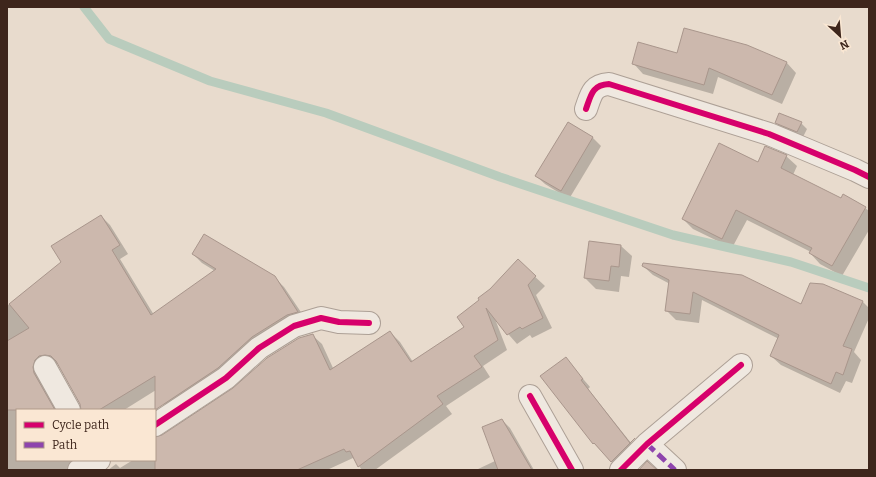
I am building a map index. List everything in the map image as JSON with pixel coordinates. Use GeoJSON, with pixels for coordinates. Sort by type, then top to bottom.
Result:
{"type":"FeatureCollection","features":[{"type":"Feature","properties":{"kind":"street"},"geometry":{"type":"LineString","coordinates":[[586,109],[593,91],[600,85],[609,84],[769,134],[869,177]]}},
{"type":"Feature","properties":{"kind":"street"},"geometry":{"type":"LineString","coordinates":[[156,424],[226,378],[259,348],[294,326],[321,318],[339,322],[369,323]]}},
{"type":"Feature","properties":{"kind":"street"},"geometry":{"type":"LineString","coordinates":[[621,470],[647,444],[741,365]]}},
{"type":"Feature","properties":{"kind":"street"},"geometry":{"type":"LineString","coordinates":[[45,367],[68,409]]}},
{"type":"Feature","properties":{"kind":"street"},"geometry":{"type":"LineString","coordinates":[[530,396],[572,470]]}},
{"type":"Feature","properties":{"kind":"street"},"geometry":{"type":"LineString","coordinates":[[647,444],[675,470]]}},
{"type":"Feature","properties":{"kind":"building"},"geometry":{"type":"Polygon","coordinates":[[[684,28],[747,45],[787,62],[772,95],[709,68],[704,85],[632,64],[638,42],[677,53],[684,28]]]}},
{"type":"Feature","properties":{"kind":"building"},"geometry":{"type":"Polygon","coordinates":[[[779,113],[802,122],[797,132],[775,123],[779,113]]]}},
{"type":"Feature","properties":{"kind":"building"},"geometry":{"type":"Polygon","coordinates":[[[568,122],[593,137],[561,191],[535,176],[568,122]]]}},
{"type":"Feature","properties":{"kind":"building"},"geometry":{"type":"Polygon","coordinates":[[[719,143],[758,162],[765,146],[787,155],[781,168],[841,198],[843,194],[866,207],[832,266],[809,253],[812,248],[736,210],[722,239],[682,219],[719,143]]]}},
{"type":"Feature","properties":{"kind":"building"},"geometry":{"type":"Polygon","coordinates":[[[101,215],[120,245],[112,250],[151,315],[216,269],[192,254],[204,234],[275,276],[298,312],[287,315],[252,337],[218,368],[156,409],[155,376],[101,409],[81,409],[80,404],[56,361],[51,356],[45,355],[39,356],[35,360],[33,367],[34,373],[54,409],[7,410],[7,341],[29,328],[9,304],[61,262],[51,246],[101,215]]]}},
{"type":"Feature","properties":{"kind":"building"},"geometry":{"type":"Polygon","coordinates":[[[589,241],[621,245],[619,267],[611,266],[609,281],[584,278],[589,241]]]}},
{"type":"Feature","properties":{"kind":"building"},"geometry":{"type":"Polygon","coordinates":[[[518,259],[536,276],[528,285],[543,318],[522,329],[520,327],[507,335],[486,308],[498,340],[474,356],[482,367],[437,396],[443,404],[358,467],[350,451],[346,452],[344,449],[297,470],[155,470],[156,437],[162,435],[233,388],[267,358],[299,338],[313,334],[330,370],[390,331],[411,362],[464,327],[457,317],[479,300],[478,298],[490,289],[518,259]]]}},
{"type":"Feature","properties":{"kind":"building"},"geometry":{"type":"Polygon","coordinates":[[[643,263],[742,275],[801,304],[810,283],[823,284],[863,301],[843,346],[852,349],[843,375],[836,372],[831,384],[770,356],[779,335],[693,292],[690,314],[665,311],[669,280],[642,266],[643,263]]]}},
{"type":"Feature","properties":{"kind":"building"},"geometry":{"type":"Polygon","coordinates":[[[566,357],[583,379],[581,380],[630,443],[611,462],[594,443],[593,444],[540,376],[566,357]]]}},
{"type":"Feature","properties":{"kind":"building"},"geometry":{"type":"Polygon","coordinates":[[[502,419],[532,470],[498,470],[482,427],[502,419]]]}},
{"type":"Feature","properties":{"kind":"building"},"geometry":{"type":"Polygon","coordinates":[[[647,461],[657,470],[639,470],[647,461]]]}},
{"type":"Feature","properties":{"kind":"waterway"},"geometry":{"type":"LineString","coordinates":[[84,7],[109,39],[210,81],[326,113],[500,177],[673,235],[791,262],[869,288]]}},
{"type":"Feature","properties":{"kind":"marked path"},"geometry":{"type":"LineString","coordinates":[[647,444],[675,470]]}},
{"type":"Feature","properties":{"kind":"cycle path"},"geometry":{"type":"LineString","coordinates":[[586,109],[593,92],[599,86],[609,84],[769,134],[869,177]]}},
{"type":"Feature","properties":{"kind":"cycle path"},"geometry":{"type":"LineString","coordinates":[[156,424],[226,378],[259,348],[294,326],[321,318],[339,322],[369,323]]}},
{"type":"Feature","properties":{"kind":"cycle path"},"geometry":{"type":"LineString","coordinates":[[621,470],[647,444],[741,365]]}},
{"type":"Feature","properties":{"kind":"cycle path"},"geometry":{"type":"LineString","coordinates":[[530,396],[572,470]]}}]}
